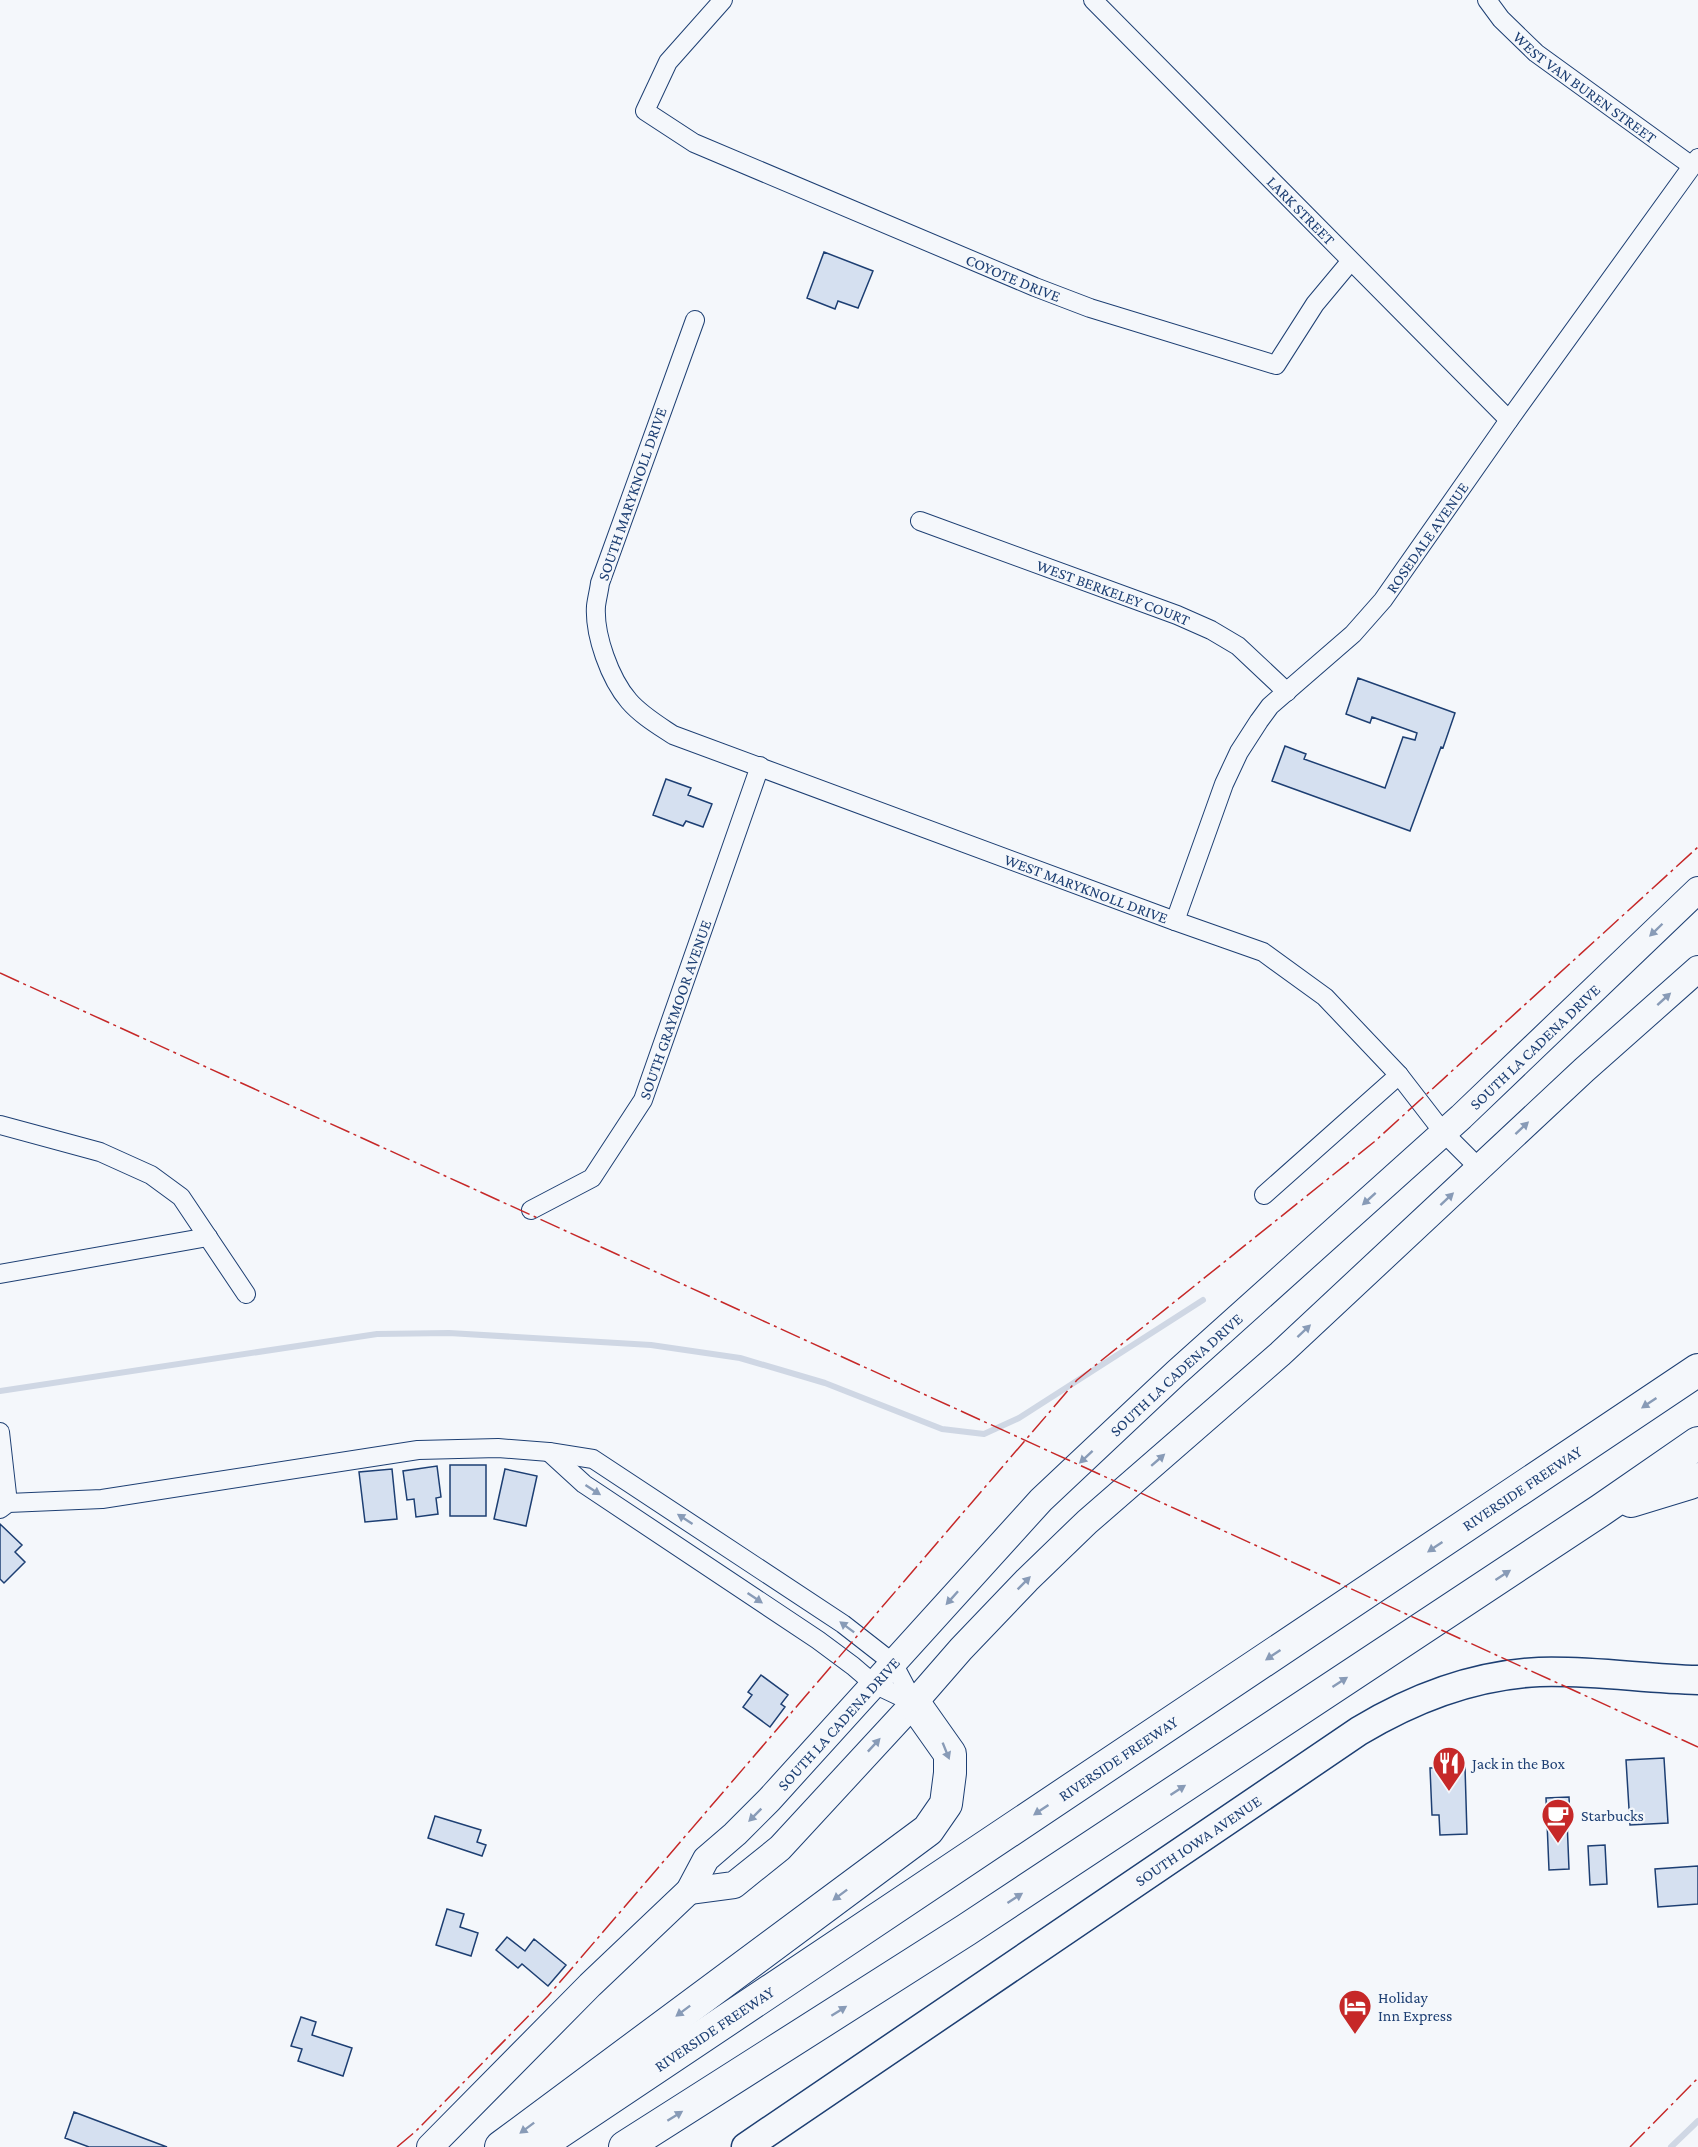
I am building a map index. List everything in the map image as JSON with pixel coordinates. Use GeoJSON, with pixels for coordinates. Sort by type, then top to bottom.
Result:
{"type":"FeatureCollection","features":[{"type":"Feature","properties":{"kind":"highway","name":"RIVERSIDE FREEWAY"},"geometry":{"type":"LineString","coordinates":[[537,2147],[1698,1370]]}},
{"type":"Feature","properties":{"kind":"highway"},"geometry":{"type":"LineString","coordinates":[[625,2147],[976,1923],[1601,1510],[1698,1443]]}},
{"type":"Feature","properties":{"kind":"highway"},"geometry":{"type":"LineString","coordinates":[[1601,1510],[1698,1479]]}},
{"type":"Feature","properties":{"kind":"highway"},"geometry":{"type":"LineString","coordinates":[[501,2147],[928,1830],[946,1804],[950,1754],[914,1703]]}},
{"type":"Feature","properties":{"kind":"main road","name":"SOUTH LA CADENA DRIVE"},"geometry":{"type":"LineString","coordinates":[[430,2147],[582,1993],[689,1891],[706,1858],[735,1834],[769,1800],[1041,1500],[1176,1372],[1443,1132],[1698,890]]}},
{"type":"Feature","properties":{"kind":"main road"},"geometry":{"type":"LineString","coordinates":[[689,1891],[734,1885],[780,1848],[969,1640],[1087,1522],[1280,1354],[1584,1070],[1698,969]]}},
{"type":"Feature","properties":{"kind":"main road","name":"SOUTH IOWA AVENUE"},"geometry":{"type":"LineString","coordinates":[[746,2147],[1359,1731],[1399,1708],[1441,1690],[1489,1677],[1539,1672],[1595,1673],[1698,1680]]}},
{"type":"Feature","properties":{"kind":"street","name":"COYOTE DRIVE"},"geometry":{"type":"LineString","coordinates":[[723,0],[668,62],[645,111],[694,143],[1035,287],[1090,308],[1276,365],[1315,304],[1350,262]]}},
{"type":"Feature","properties":{"kind":"street","name":"LARK STREET"},"geometry":{"type":"LineString","coordinates":[[1093,0],[1509,420]]}},
{"type":"Feature","properties":{"kind":"street","name":"WEST VAN BUREN STREET"},"geometry":{"type":"LineString","coordinates":[[1487,0],[1501,19],[1536,53],[1695,162]]}},
{"type":"Feature","properties":{"kind":"street","name":"ROSEDALE AVENUE"},"geometry":{"type":"LineString","coordinates":[[1175,921],[1224,784],[1239,752],[1270,706],[1353,634],[1383,600],[1509,420],[1695,162]]}},
{"type":"Feature","properties":{"kind":"street","name":"SOUTH MARYKNOLL DRIVE"},"geometry":{"type":"LineString","coordinates":[[630,702],[613,679],[600,634],[596,608],[600,583],[694,320]]}},
{"type":"Feature","properties":{"kind":"street","name":"WEST BERKELEY COURT"},"geometry":{"type":"LineString","coordinates":[[920,521],[1177,615],[1211,630],[1238,646],[1287,692]]}},
{"type":"Feature","properties":{"kind":"street","name":"WEST MARYKNOLL DRIVE"},"geometry":{"type":"LineString","coordinates":[[630,702],[649,719],[673,735],[1263,952],[1325,997],[1399,1075],[1443,1132],[1479,1168]]}},
{"type":"Feature","properties":{"kind":"street","name":"SOUTH GRAYMOOR AVENUE"},"geometry":{"type":"LineString","coordinates":[[531,1210],[592,1178],[643,1100],[760,766]]}},
{"type":"Feature","properties":{"kind":"street"},"geometry":{"type":"LineString","coordinates":[[1264,1195],[1399,1075]]}},
{"type":"Feature","properties":{"kind":"street"},"geometry":{"type":"LineString","coordinates":[[0,1125],[100,1152],[151,1175],[181,1197],[246,1294]]}},
{"type":"Feature","properties":{"kind":"street"},"geometry":{"type":"LineString","coordinates":[[0,1274],[208,1237]]}},
{"type":"Feature","properties":{"kind":"street"},"geometry":{"type":"LineString","coordinates":[[0,1432],[4,1506],[102,1499],[418,1450],[498,1448],[593,1458],[843,1624],[893,1663],[914,1703]]}},
{"type":"Feature","properties":{"kind":"street"},"geometry":{"type":"LineString","coordinates":[[549,1452],[584,1484],[818,1640],[874,1684],[914,1703]]}},
{"type":"Feature","properties":{"kind":"building"},"geometry":{"type":"Polygon","coordinates":[[[824,252],[873,271],[858,308],[838,301],[835,309],[807,298],[824,252]]]}},
{"type":"Feature","properties":{"kind":"building"},"geometry":{"type":"Polygon","coordinates":[[[1358,678],[1455,713],[1410,831],[1272,781],[1285,746],[1306,754],[1304,759],[1385,788],[1403,737],[1415,740],[1417,733],[1372,717],[1370,723],[1346,714],[1358,678]]]}},
{"type":"Feature","properties":{"kind":"building"},"geometry":{"type":"Polygon","coordinates":[[[666,779],[691,788],[688,795],[712,804],[703,827],[686,821],[683,826],[653,815],[666,779]]]}},
{"type":"Feature","properties":{"kind":"building"},"geometry":{"type":"Polygon","coordinates":[[[450,1465],[486,1465],[486,1516],[450,1516],[450,1465]]]}},
{"type":"Feature","properties":{"kind":"building"},"geometry":{"type":"Polygon","coordinates":[[[437,1466],[441,1497],[436,1498],[438,1514],[416,1517],[414,1499],[407,1500],[403,1471],[437,1466]]]}},
{"type":"Feature","properties":{"kind":"building"},"geometry":{"type":"Polygon","coordinates":[[[392,1469],[397,1519],[365,1522],[359,1472],[392,1469]]]}},
{"type":"Feature","properties":{"kind":"building"},"geometry":{"type":"Polygon","coordinates":[[[505,1469],[537,1476],[526,1526],[494,1519],[505,1469]]]}},
{"type":"Feature","properties":{"kind":"building"},"geometry":{"type":"Polygon","coordinates":[[[0,1524],[22,1545],[15,1552],[25,1562],[4,1583],[0,1579],[0,1524]]]}},
{"type":"Feature","properties":{"kind":"building"},"geometry":{"type":"Polygon","coordinates":[[[761,1675],[788,1695],[781,1704],[785,1707],[770,1727],[743,1707],[752,1695],[748,1692],[761,1675]]]}},
{"type":"Feature","properties":{"kind":"building"},"geometry":{"type":"Polygon","coordinates":[[[1664,1758],[1668,1823],[1630,1825],[1626,1760],[1664,1758]]]}},
{"type":"Feature","properties":{"kind":"building","name":"Jack in the Box"},"geometry":{"type":"Polygon","coordinates":[[[1465,1767],[1467,1834],[1440,1835],[1439,1815],[1432,1815],[1430,1768],[1465,1767]]]}},
{"type":"Feature","properties":{"kind":"building","name":"Starbucks"},"geometry":{"type":"Polygon","coordinates":[[[1569,1797],[1570,1819],[1567,1820],[1569,1869],[1549,1870],[1546,1798],[1569,1797]]]}},
{"type":"Feature","properties":{"kind":"building"},"geometry":{"type":"Polygon","coordinates":[[[435,1816],[481,1830],[477,1842],[486,1845],[482,1856],[428,1838],[435,1816]]]}},
{"type":"Feature","properties":{"kind":"building"},"geometry":{"type":"Polygon","coordinates":[[[1605,1845],[1607,1884],[1590,1885],[1588,1846],[1605,1845]]]}},
{"type":"Feature","properties":{"kind":"building"},"geometry":{"type":"Polygon","coordinates":[[[1698,1866],[1698,1904],[1658,1907],[1655,1869],[1698,1866]]]}},
{"type":"Feature","properties":{"kind":"building"},"geometry":{"type":"Polygon","coordinates":[[[447,1909],[464,1914],[460,1927],[478,1933],[471,1956],[436,1945],[447,1909]]]}},
{"type":"Feature","properties":{"kind":"building"},"geometry":{"type":"Polygon","coordinates":[[[507,1937],[525,1951],[534,1939],[566,1965],[548,1986],[522,1964],[518,1968],[496,1950],[507,1937]]]}},
{"type":"Feature","properties":{"kind":"building"},"geometry":{"type":"Polygon","coordinates":[[[301,2017],[316,2022],[312,2035],[352,2048],[343,2076],[298,2061],[302,2049],[291,2046],[301,2017]]]}},
{"type":"Feature","properties":{"kind":"building"},"geometry":{"type":"Polygon","coordinates":[[[74,2112],[167,2147],[89,2147],[65,2138],[74,2112]]]}},
{"type":"Feature","properties":{"kind":"waterway"},"geometry":{"type":"LineString","coordinates":[[0,1391],[377,1334],[449,1333],[651,1345],[740,1358],[825,1383],[942,1429],[984,1434],[1019,1418],[1203,1300]]}},
{"type":"Feature","properties":{"kind":"waterway"},"geometry":{"type":"LineString","coordinates":[[1671,2147],[1698,2121]]}},
{"type":"Feature","properties":{"kind":"power"},"geometry":{"type":"LineString","coordinates":[[397,2147],[416,2131],[548,1996],[1077,1380],[1374,1142],[1698,847]]}},
{"type":"Feature","properties":{"kind":"power"},"geometry":{"type":"LineString","coordinates":[[0,973],[1698,1747]]}},
{"type":"Feature","properties":{"kind":"power"},"geometry":{"type":"LineString","coordinates":[[1630,2147],[1698,2078]]}},
{"type":"Feature","properties":{"kind":"place","name":"Jack in the Box"},"geometry":{"type":"Point","coordinates":[1449,1792]}},
{"type":"Feature","properties":{"kind":"place","name":"Starbucks"},"geometry":{"type":"Point","coordinates":[1558,1844]}},
{"type":"Feature","properties":{"kind":"place","name":"Holiday Inn Express"},"geometry":{"type":"Point","coordinates":[1355,2035]}}]}
